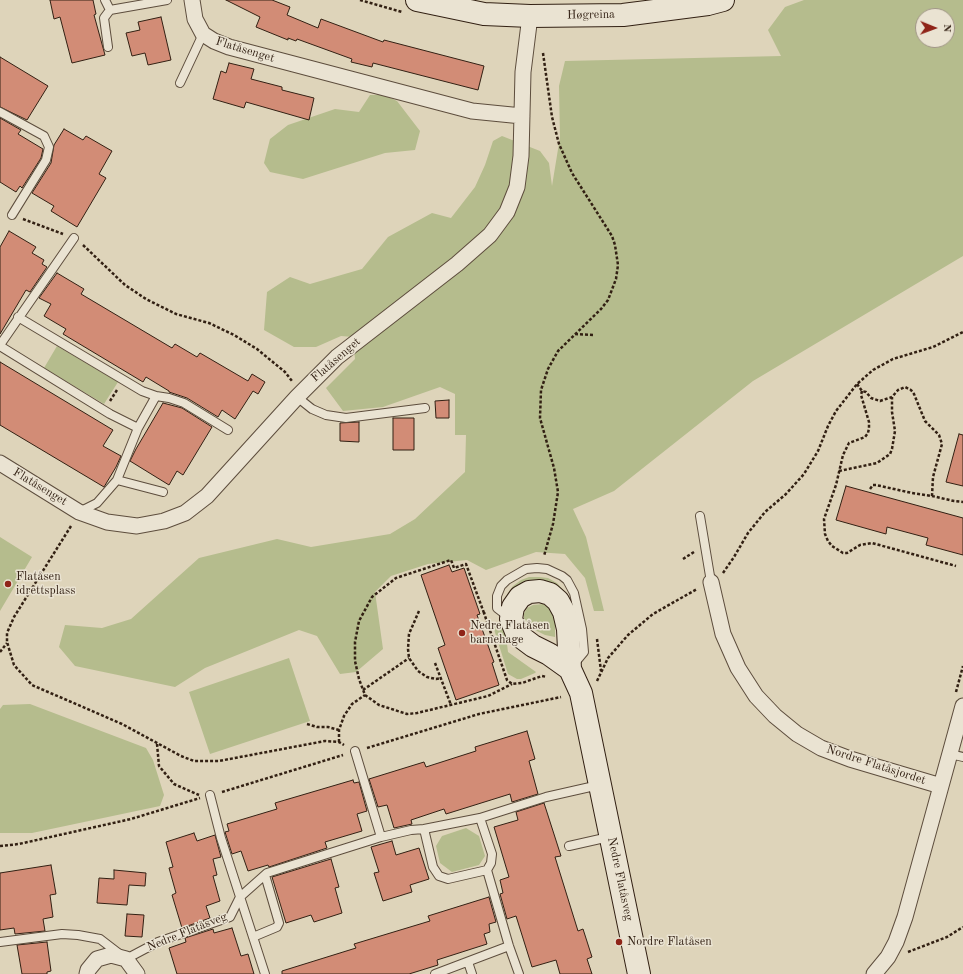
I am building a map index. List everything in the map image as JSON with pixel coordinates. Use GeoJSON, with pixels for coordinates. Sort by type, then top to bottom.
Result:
{"type":"FeatureCollection","features":[{"type":"Feature","properties":{"kind":"street","name":"Flatåsenget"},"geometry":{"type":"LineString","coordinates":[[192,0],[195,19],[203,34],[214,41],[229,47],[472,111],[522,116]]}},
{"type":"Feature","properties":{"kind":"street","name":"Høgreina"},"geometry":{"type":"LineString","coordinates":[[417,0],[484,14],[530,16],[624,15],[651,6],[708,4],[723,0]]}},
{"type":"Feature","properties":{"kind":"street","name":"Flatåsenget"},"geometry":{"type":"LineString","coordinates":[[0,463],[80,512],[107,522],[137,526],[164,521],[185,513],[207,496],[299,394],[337,357],[457,264],[490,235],[507,212],[517,187],[521,156],[522,72],[530,16]]}},
{"type":"Feature","properties":{"kind":"street","name":"Nordre Flatåsjordet"},"geometry":{"type":"LineString","coordinates":[[711,582],[723,634],[738,668],[756,696],[775,716],[797,734],[822,748],[850,759],[941,786]]}},
{"type":"Feature","properties":{"kind":"street","name":"Nedre Flatåsveg"},"geometry":{"type":"LineString","coordinates":[[570,669],[517,634],[511,619],[514,607],[520,597],[529,592],[540,591],[550,594],[558,601],[564,612],[568,630],[570,669],[581,693],[639,974]]}},
{"type":"Feature","properties":{"kind":"street","name":"Nordre Flatåsjordet"},"geometry":{"type":"LineString","coordinates":[[874,974],[888,957],[896,942],[905,916],[941,786],[956,756],[960,708]]}},
{"type":"Feature","properties":{"kind":"street"},"geometry":{"type":"LineString","coordinates":[[87,974],[88,970],[97,959],[111,955],[126,959],[136,974]]}},
{"type":"Feature","properties":{"kind":"lane"},"geometry":{"type":"LineString","coordinates":[[105,0],[110,10]]}},
{"type":"Feature","properties":{"kind":"lane"},"geometry":{"type":"LineString","coordinates":[[108,47],[104,18],[110,10],[168,0]]}},
{"type":"Feature","properties":{"kind":"lane","name":"Flatåsenget"},"geometry":{"type":"LineString","coordinates":[[180,83],[203,34]]}},
{"type":"Feature","properties":{"kind":"lane"},"geometry":{"type":"LineString","coordinates":[[0,112],[44,136],[48,147],[46,160],[12,215]]}},
{"type":"Feature","properties":{"kind":"lane"},"geometry":{"type":"LineString","coordinates":[[74,238],[0,345],[105,410],[138,428]]}},
{"type":"Feature","properties":{"kind":"lane"},"geometry":{"type":"LineString","coordinates":[[18,317],[142,391],[184,403],[228,430]]}},
{"type":"Feature","properties":{"kind":"lane"},"geometry":{"type":"LineString","coordinates":[[299,394],[312,409],[326,415],[346,418],[425,408]]}},
{"type":"Feature","properties":{"kind":"lane","name":"Flatåsenget"},"geometry":{"type":"LineString","coordinates":[[80,512],[97,503],[117,480],[138,428],[156,396]]}},
{"type":"Feature","properties":{"kind":"lane"},"geometry":{"type":"LineString","coordinates":[[117,480],[162,492]]}},
{"type":"Feature","properties":{"kind":"lane","name":"Nordre Flatåsjordet"},"geometry":{"type":"LineString","coordinates":[[700,516],[711,582]]}},
{"type":"Feature","properties":{"kind":"lane"},"geometry":{"type":"LineString","coordinates":[[355,751],[381,837]]}},
{"type":"Feature","properties":{"kind":"lane","name":"Nedre Flatåsveg"},"geometry":{"type":"LineString","coordinates":[[126,959],[158,942],[230,917],[240,896],[265,875],[381,837],[411,830],[424,829],[480,818],[546,798],[600,785]]}},
{"type":"Feature","properties":{"kind":"lane"},"geometry":{"type":"LineString","coordinates":[[207,796],[265,974]]}},
{"type":"Feature","properties":{"kind":"lane"},"geometry":{"type":"LineString","coordinates":[[480,818],[492,854],[491,863],[487,870],[509,946],[519,974]]}},
{"type":"Feature","properties":{"kind":"lane"},"geometry":{"type":"LineString","coordinates":[[424,829],[433,867],[439,876],[448,879],[487,870]]}},
{"type":"Feature","properties":{"kind":"lane"},"geometry":{"type":"LineString","coordinates":[[569,846],[611,837]]}},
{"type":"Feature","properties":{"kind":"lane"},"geometry":{"type":"LineString","coordinates":[[253,937],[277,927],[279,923],[265,875]]}},
{"type":"Feature","properties":{"kind":"lane"},"geometry":{"type":"LineString","coordinates":[[0,942],[62,934],[78,935],[100,939],[126,959]]}},
{"type":"Feature","properties":{"kind":"lane"},"geometry":{"type":"LineString","coordinates":[[435,974],[509,946]]}},
{"type":"Feature","properties":{"kind":"lane"},"geometry":{"type":"LineString","coordinates":[[468,962],[472,974]]}},
{"type":"Feature","properties":{"kind":"path"},"geometry":{"type":"LineString","coordinates":[[542,48],[552,117],[559,144],[572,173],[612,236],[617,253],[618,265],[616,279],[608,300],[601,309],[558,351],[548,369],[541,390],[540,418],[554,468],[558,492],[553,524],[544,556]]}},
{"type":"Feature","properties":{"kind":"path"},"geometry":{"type":"LineString","coordinates":[[12,215],[74,238],[91,251],[105,267],[125,285],[146,299],[176,314],[209,324],[228,332],[257,349],[285,372],[299,394]]}},
{"type":"Feature","properties":{"kind":"path"},"geometry":{"type":"LineString","coordinates":[[0,846],[19,844],[131,819],[479,714],[581,693],[593,688],[608,658],[628,634],[653,614],[721,575],[734,557],[748,533],[765,512],[786,494],[804,474],[818,452],[828,426],[836,411],[857,384],[873,370],[893,359],[933,347],[963,332]]}},
{"type":"Feature","properties":{"kind":"path"},"geometry":{"type":"LineString","coordinates":[[574,334],[595,335]]}},
{"type":"Feature","properties":{"kind":"path"},"geometry":{"type":"LineString","coordinates":[[105,410],[123,380]]}},
{"type":"Feature","properties":{"kind":"path"},"geometry":{"type":"LineString","coordinates":[[857,384],[862,391],[866,392],[875,400],[884,400],[892,397],[898,390],[905,387],[911,390],[925,421],[935,431],[941,440],[941,448],[933,477],[932,496]]}},
{"type":"Feature","properties":{"kind":"path"},"geometry":{"type":"LineString","coordinates":[[862,391],[861,395],[869,422],[868,433],[857,441],[852,441],[847,446],[843,455],[836,485],[824,520],[825,534],[832,546],[838,551],[847,553],[860,545],[872,543],[956,566]]}},
{"type":"Feature","properties":{"kind":"path"},"geometry":{"type":"LineString","coordinates":[[839,470],[877,463],[890,454],[895,431],[892,412],[892,397]]}},
{"type":"Feature","properties":{"kind":"path"},"geometry":{"type":"LineString","coordinates":[[870,489],[873,485],[876,485],[963,502]]}},
{"type":"Feature","properties":{"kind":"path"},"geometry":{"type":"LineString","coordinates":[[80,512],[14,617],[7,633],[7,642],[14,664],[32,685],[122,724],[181,756],[194,761],[219,761],[325,741],[339,742],[355,751]]}},
{"type":"Feature","properties":{"kind":"path"},"geometry":{"type":"LineString","coordinates":[[484,613],[466,564],[454,568],[451,560],[396,578],[372,596],[359,621],[355,642],[355,660],[363,690],[365,695],[379,705],[407,714],[488,696],[512,684]]}},
{"type":"Feature","properties":{"kind":"path"},"geometry":{"type":"LineString","coordinates":[[419,611],[409,634],[409,658],[418,671],[427,677],[436,679],[441,678]]}},
{"type":"Feature","properties":{"kind":"path"},"geometry":{"type":"LineString","coordinates":[[0,652],[7,642]]}},
{"type":"Feature","properties":{"kind":"path"},"geometry":{"type":"LineString","coordinates":[[363,690],[409,658]]}},
{"type":"Feature","properties":{"kind":"path"},"geometry":{"type":"LineString","coordinates":[[435,663],[452,705]]}},
{"type":"Feature","properties":{"kind":"path"},"geometry":{"type":"LineString","coordinates":[[960,708],[963,666]]}},
{"type":"Feature","properties":{"kind":"path"},"geometry":{"type":"LineString","coordinates":[[339,742],[339,730],[344,716],[352,704],[365,695]]}},
{"type":"Feature","properties":{"kind":"path"},"geometry":{"type":"LineString","coordinates":[[307,724],[339,730]]}},
{"type":"Feature","properties":{"kind":"path"},"geometry":{"type":"LineString","coordinates":[[157,743],[159,766],[174,784],[207,796]]}},
{"type":"Feature","properties":{"kind":"path"},"geometry":{"type":"LineString","coordinates":[[888,957],[914,951],[947,937],[963,928]]}},
{"type":"Feature","properties":{"kind":"green space"},"geometry":{"type":"Polygon","coordinates":[[[804,0],[963,0],[963,256],[753,381],[614,491],[573,509],[586,537],[604,611],[594,611],[585,578],[565,554],[536,552],[486,570],[467,560],[428,564],[391,576],[375,592],[383,649],[356,672],[340,674],[317,636],[299,630],[205,668],[175,687],[75,666],[59,647],[65,625],[102,628],[131,619],[199,558],[277,539],[311,547],[390,534],[415,519],[465,472],[466,435],[455,435],[455,394],[440,387],[383,407],[343,411],[326,388],[355,359],[353,337],[341,336],[316,347],[294,347],[264,330],[267,292],[290,277],[310,284],[362,269],[388,237],[432,213],[451,218],[475,187],[485,165],[493,141],[502,136],[540,151],[549,163],[552,186],[560,137],[559,86],[565,61],[781,56],[768,30],[785,7],[804,0]]]}},
{"type":"Feature","properties":{"kind":"green space"},"geometry":{"type":"Polygon","coordinates":[[[370,95],[384,95],[397,101],[420,131],[415,150],[385,153],[303,179],[270,172],[264,163],[270,139],[288,125],[335,109],[359,112],[370,95]]]}},
{"type":"Feature","properties":{"kind":"green space"},"geometry":{"type":"Polygon","coordinates":[[[57,346],[118,382],[104,404],[44,368],[57,346]]]}},
{"type":"Feature","properties":{"kind":"green space","name":"Flatåsen idrettsplass"},"geometry":{"type":"Polygon","coordinates":[[[0,537],[32,557],[0,611],[0,537]]]}},
{"type":"Feature","properties":{"kind":"green space"},"geometry":{"type":"Polygon","coordinates":[[[529,577],[548,578],[557,583],[567,594],[571,603],[506,599],[513,586],[521,580],[529,577]]]}},
{"type":"Feature","properties":{"kind":"green space"},"geometry":{"type":"Polygon","coordinates":[[[543,604],[552,612],[555,620],[555,637],[545,635],[533,629],[524,620],[524,614],[527,608],[533,605],[543,604]]]}},
{"type":"Feature","properties":{"kind":"green space"},"geometry":{"type":"Polygon","coordinates":[[[502,623],[508,636],[508,652],[536,672],[535,673],[521,679],[517,679],[508,674],[493,626],[494,624],[502,623]]]}},
{"type":"Feature","properties":{"kind":"green space"},"geometry":{"type":"Polygon","coordinates":[[[289,658],[310,721],[210,754],[189,692],[289,658]]]}},
{"type":"Feature","properties":{"kind":"green space"},"geometry":{"type":"Polygon","coordinates":[[[30,704],[146,748],[153,760],[164,795],[160,806],[32,833],[0,833],[0,709],[3,705],[30,704]]]}},
{"type":"Feature","properties":{"kind":"green space"},"geometry":{"type":"Polygon","coordinates":[[[466,828],[479,836],[485,856],[479,865],[452,872],[440,863],[436,846],[442,836],[466,828]]]}},
{"type":"Feature","properties":{"kind":"building"},"geometry":{"type":"Polygon","coordinates":[[[50,0],[93,0],[96,14],[94,15],[105,55],[72,63],[60,17],[54,19],[50,0]]]}},
{"type":"Feature","properties":{"kind":"building"},"geometry":{"type":"Polygon","coordinates":[[[226,0],[272,0],[290,7],[287,15],[318,28],[321,19],[383,42],[384,40],[484,66],[478,90],[373,63],[372,67],[351,62],[352,59],[297,39],[296,41],[288,38],[288,40],[256,27],[260,17],[226,0]]]}},
{"type":"Feature","properties":{"kind":"building"},"geometry":{"type":"Polygon","coordinates":[[[161,17],[171,60],[148,65],[145,53],[132,56],[126,33],[140,30],[138,22],[161,17]]]}},
{"type":"Feature","properties":{"kind":"building"},"geometry":{"type":"Polygon","coordinates":[[[0,57],[48,86],[27,120],[0,107],[0,57]]]}},
{"type":"Feature","properties":{"kind":"building"},"geometry":{"type":"Polygon","coordinates":[[[229,63],[254,69],[251,79],[282,87],[282,90],[314,98],[309,120],[246,102],[244,108],[213,99],[221,71],[226,73],[229,63]]]}},
{"type":"Feature","properties":{"kind":"building"},"geometry":{"type":"Polygon","coordinates":[[[0,118],[21,130],[18,134],[43,149],[41,158],[22,188],[20,186],[16,192],[0,182],[0,118]]]}},
{"type":"Feature","properties":{"kind":"building"},"geometry":{"type":"Polygon","coordinates":[[[64,129],[83,140],[86,136],[112,151],[99,174],[106,178],[77,227],[51,211],[54,206],[32,193],[51,163],[54,145],[64,129]]]}},
{"type":"Feature","properties":{"kind":"building"},"geometry":{"type":"Polygon","coordinates":[[[9,231],[36,247],[32,253],[44,260],[42,264],[47,267],[30,292],[26,290],[0,334],[0,247],[9,231]]]}},
{"type":"Feature","properties":{"kind":"building"},"geometry":{"type":"Polygon","coordinates":[[[57,273],[84,289],[81,294],[172,348],[175,344],[197,357],[200,353],[248,381],[252,374],[265,382],[258,394],[253,391],[235,419],[222,410],[218,417],[187,398],[169,392],[146,377],[143,382],[63,334],[66,329],[44,316],[51,304],[39,298],[57,273]]]}},
{"type":"Feature","properties":{"kind":"building"},"geometry":{"type":"Polygon","coordinates":[[[0,362],[113,430],[103,446],[121,456],[104,487],[0,425],[0,362]]]}},
{"type":"Feature","properties":{"kind":"building"},"geometry":{"type":"Polygon","coordinates":[[[449,400],[449,418],[436,418],[435,401],[449,400]]]}},
{"type":"Feature","properties":{"kind":"building"},"geometry":{"type":"Polygon","coordinates":[[[163,403],[182,408],[212,427],[183,475],[177,471],[169,485],[130,461],[163,403]]]}},
{"type":"Feature","properties":{"kind":"building"},"geometry":{"type":"Polygon","coordinates":[[[393,418],[414,418],[414,450],[393,450],[393,418]]]}},
{"type":"Feature","properties":{"kind":"building"},"geometry":{"type":"Polygon","coordinates":[[[359,422],[359,442],[340,441],[340,423],[359,422]]]}},
{"type":"Feature","properties":{"kind":"building"},"geometry":{"type":"Polygon","coordinates":[[[959,434],[963,435],[963,486],[946,482],[959,434]]]}},
{"type":"Feature","properties":{"kind":"building"},"geometry":{"type":"Polygon","coordinates":[[[846,486],[963,518],[963,555],[926,545],[928,538],[887,527],[886,534],[836,520],[846,486]]]}},
{"type":"Feature","properties":{"kind":"building"},"geometry":{"type":"Polygon","coordinates":[[[449,565],[452,572],[464,568],[480,614],[477,615],[494,662],[492,663],[499,685],[456,700],[438,648],[445,645],[421,575],[449,565]]]}},
{"type":"Feature","properties":{"kind":"building"},"geometry":{"type":"Polygon","coordinates":[[[527,731],[535,759],[529,761],[538,794],[512,802],[510,794],[446,814],[444,809],[411,820],[412,824],[394,828],[387,805],[378,807],[369,779],[424,762],[426,767],[476,751],[475,747],[527,731]]]}},
{"type":"Feature","properties":{"kind":"building"},"geometry":{"type":"Polygon","coordinates":[[[353,780],[354,783],[359,782],[367,811],[357,814],[362,831],[325,842],[327,848],[269,867],[268,865],[248,871],[241,851],[232,854],[225,832],[229,831],[227,824],[277,809],[275,803],[353,780]]]}},
{"type":"Feature","properties":{"kind":"building"},"geometry":{"type":"Polygon","coordinates":[[[544,803],[561,856],[555,857],[578,931],[583,929],[592,957],[587,959],[592,974],[560,974],[556,960],[532,967],[516,916],[507,919],[500,894],[503,893],[500,880],[509,877],[494,827],[518,820],[516,812],[544,803]]]}},
{"type":"Feature","properties":{"kind":"building"},"geometry":{"type":"Polygon","coordinates":[[[194,833],[197,841],[215,835],[221,857],[213,859],[217,875],[213,876],[220,901],[206,906],[210,918],[182,928],[172,895],[176,893],[169,868],[173,867],[166,842],[194,833]]]}},
{"type":"Feature","properties":{"kind":"building"},"geometry":{"type":"Polygon","coordinates":[[[392,841],[396,855],[419,848],[429,879],[410,885],[412,892],[383,901],[374,873],[379,872],[371,847],[392,841]]]}},
{"type":"Feature","properties":{"kind":"building"},"geometry":{"type":"Polygon","coordinates":[[[331,859],[339,887],[335,888],[342,913],[314,922],[311,915],[286,923],[272,877],[331,859]]]}},
{"type":"Feature","properties":{"kind":"building"},"geometry":{"type":"Polygon","coordinates":[[[51,865],[56,894],[50,895],[53,917],[43,919],[45,931],[15,934],[14,928],[0,930],[0,873],[51,865]]]}},
{"type":"Feature","properties":{"kind":"building"},"geometry":{"type":"Polygon","coordinates":[[[114,870],[146,873],[145,886],[129,885],[127,905],[97,903],[99,878],[114,879],[114,870]]]}},
{"type":"Feature","properties":{"kind":"building"},"geometry":{"type":"Polygon","coordinates":[[[489,897],[496,922],[489,924],[490,932],[484,934],[487,944],[437,960],[438,965],[409,974],[282,974],[282,971],[356,948],[354,944],[430,921],[428,916],[489,897]]]}},
{"type":"Feature","properties":{"kind":"building"},"geometry":{"type":"Polygon","coordinates":[[[127,914],[144,915],[142,937],[125,936],[127,914]]]}},
{"type":"Feature","properties":{"kind":"building"},"geometry":{"type":"Polygon","coordinates":[[[232,928],[241,956],[248,954],[254,974],[177,974],[169,948],[186,942],[185,938],[213,929],[214,933],[232,928]]]}},
{"type":"Feature","properties":{"kind":"building"},"geometry":{"type":"Polygon","coordinates":[[[47,942],[51,971],[47,972],[47,974],[22,974],[17,945],[47,942]]]}},
{"type":"Feature","properties":{"kind":"place","name":"Flatåsen idrettsplass"},"geometry":{"type":"Point","coordinates":[8,584]}},
{"type":"Feature","properties":{"kind":"place","name":"Nedre Flatåsen barnehage"},"geometry":{"type":"Point","coordinates":[462,633]}},
{"type":"Feature","properties":{"kind":"place","name":"Nordre Flatåsen"},"geometry":{"type":"Point","coordinates":[619,942]}}]}
